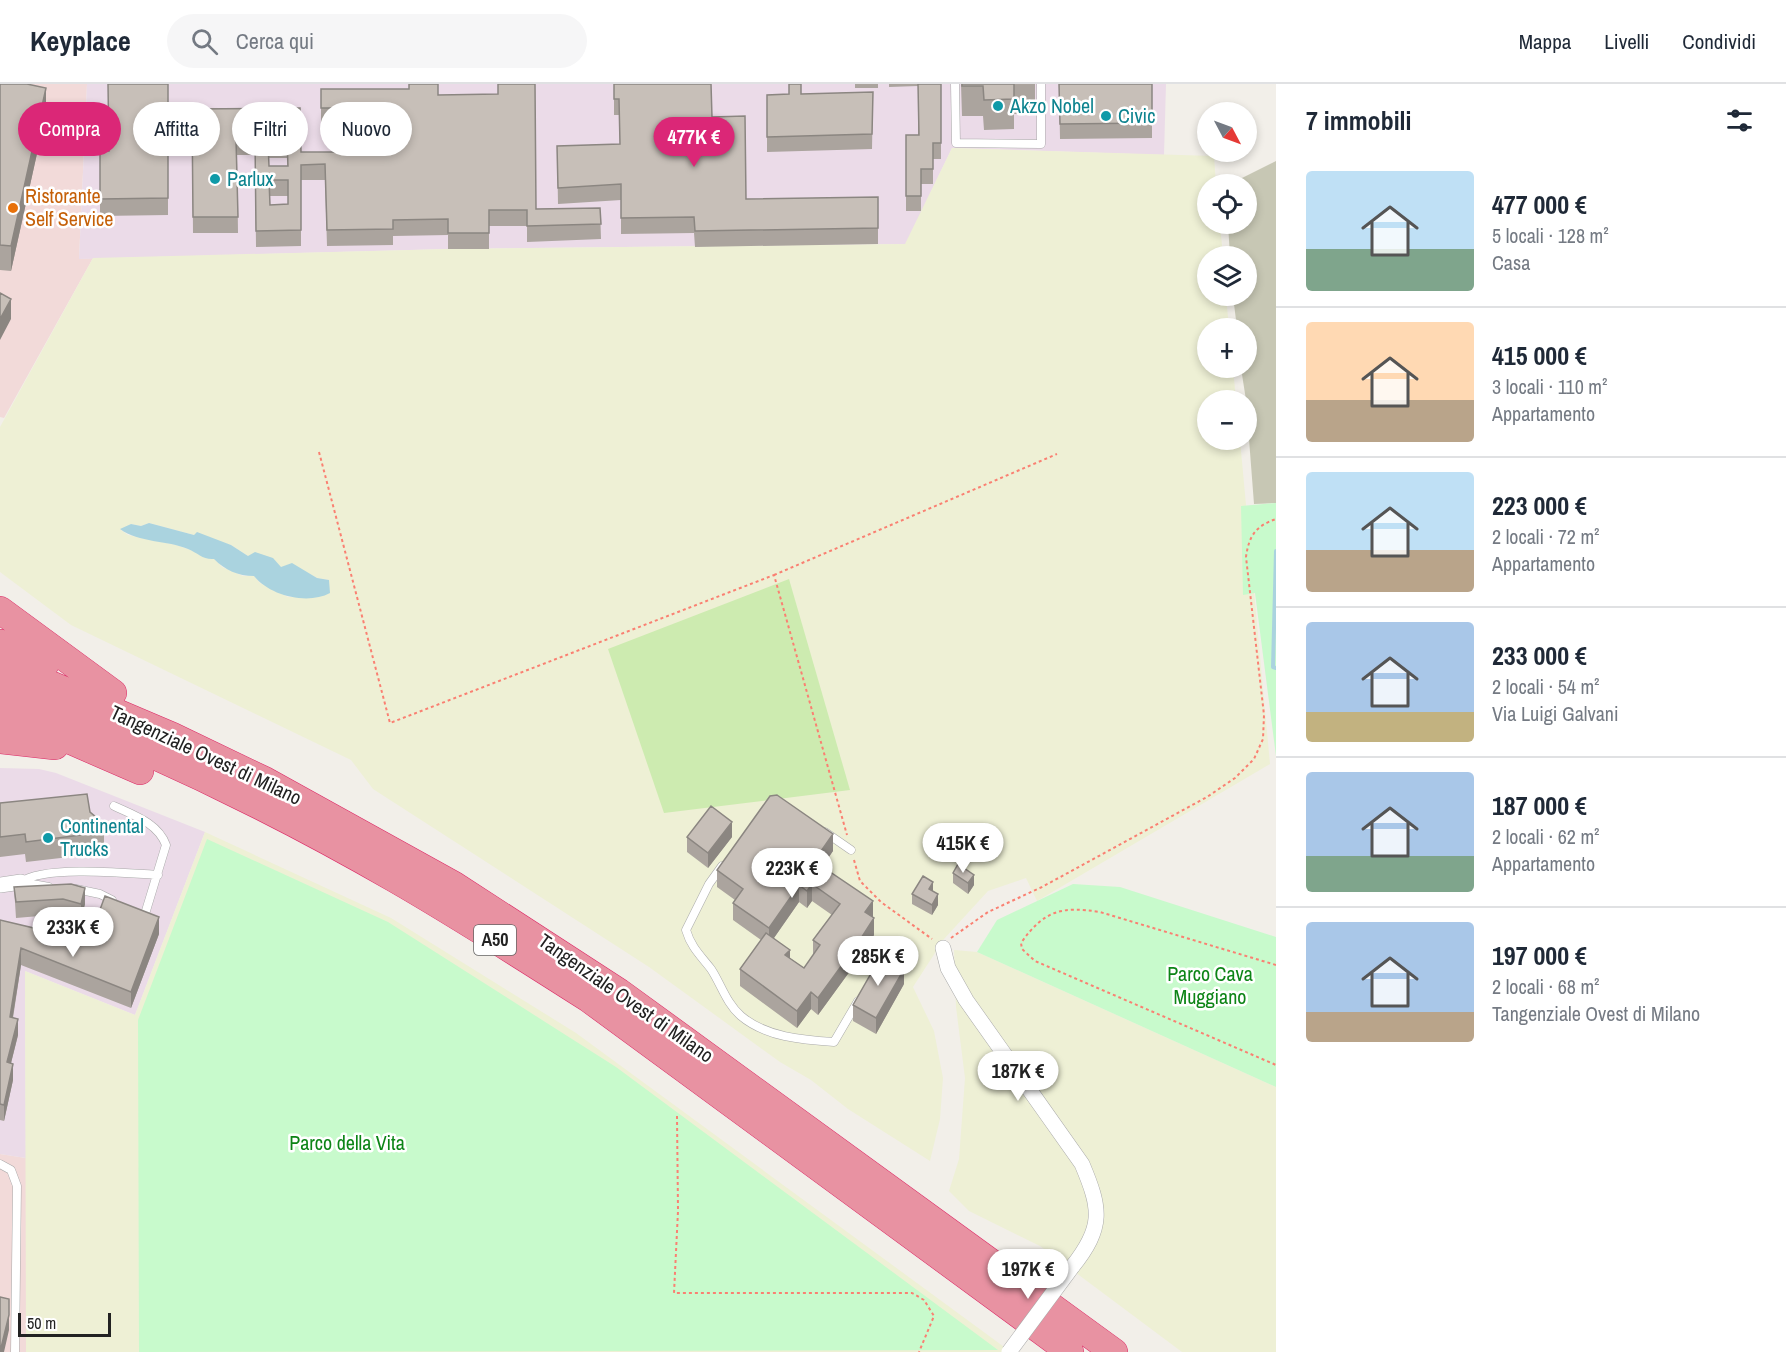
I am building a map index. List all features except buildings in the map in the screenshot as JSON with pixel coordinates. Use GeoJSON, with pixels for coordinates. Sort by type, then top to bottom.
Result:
{"type":"FeatureCollection","features":[{"type":"Feature","properties":{"kind":"highway"},"geometry":{"type":"LineString","coordinates":[[0,610],[113,693]]}},
{"type":"Feature","properties":{"kind":"highway"},"geometry":{"type":"LineString","coordinates":[[0,642],[201,735],[266,781]]}},
{"type":"Feature","properties":{"kind":"highway","name":"Tangenziale Ovest di Milano"},"geometry":{"type":"LineString","coordinates":[[0,663],[172,736],[266,781],[454,885],[591,973],[758,1091],[1114,1352]]}},
{"type":"Feature","properties":{"kind":"highway","name":"Tangenziale Ovest di Milano"},"geometry":{"type":"LineString","coordinates":[[0,691],[163,761],[394,879],[589,999],[1070,1352]]}},
{"type":"Feature","properties":{"kind":"highway"},"geometry":{"type":"LineString","coordinates":[[0,713],[46,730],[166,782],[304,850],[349,868],[394,879]]}},
{"type":"Feature","properties":{"kind":"highway"},"geometry":{"type":"LineString","coordinates":[[0,740],[64,747],[166,782]]}},
{"type":"Feature","properties":{"kind":"street"},"geometry":{"type":"LineString","coordinates":[[0,885],[21,882]]}},
{"type":"Feature","properties":{"kind":"street"},"geometry":{"type":"LineString","coordinates":[[942,948],[948,968],[966,1000],[1082,1164],[1093,1191],[1098,1215],[1090,1245],[1009,1352]]}},
{"type":"Feature","properties":{"kind":"lane"},"geometry":{"type":"LineString","coordinates":[[955,84],[956,143],[1041,144],[1041,84]]}},
{"type":"Feature","properties":{"kind":"lane"},"geometry":{"type":"LineString","coordinates":[[114,806],[143,819],[164,838],[166,852],[145,914]]}},
{"type":"Feature","properties":{"kind":"lane"},"geometry":{"type":"LineString","coordinates":[[822,830],[851,850]]}},
{"type":"Feature","properties":{"kind":"lane"},"geometry":{"type":"LineString","coordinates":[[729,856],[709,884],[686,930],[690,945],[711,969],[723,992],[741,1016],[770,1032],[804,1040],[834,1042],[858,1000]]}},
{"type":"Feature","properties":{"kind":"lane"},"geometry":{"type":"LineString","coordinates":[[21,882],[33,875],[44,874],[102,872],[158,875]]}},
{"type":"Feature","properties":{"kind":"lane"},"geometry":{"type":"LineString","coordinates":[[21,882],[28,885],[87,890],[123,906]]}},
{"type":"Feature","properties":{"kind":"lane"},"geometry":{"type":"LineString","coordinates":[[0,1164],[11,1170],[17,1186],[15,1352]]}},
{"type":"Feature","properties":{"kind":"path"},"geometry":{"type":"LineString","coordinates":[[319,452],[390,723],[774,575],[1057,454]]}},
{"type":"Feature","properties":{"kind":"path"},"geometry":{"type":"LineString","coordinates":[[774,575],[860,880],[881,902],[942,948],[952,936],[988,912],[1042,887],[1207,797],[1235,778],[1254,759],[1263,740],[1264,715],[1249,594],[1248,540],[1259,526],[1276,519]]}},
{"type":"Feature","properties":{"kind":"path"},"geometry":{"type":"LineString","coordinates":[[1276,965],[1100,912],[1073,908],[1057,911],[1037,921],[1021,943],[1022,949],[1035,961],[1276,1065]]}},
{"type":"Feature","properties":{"kind":"path"},"geometry":{"type":"LineString","coordinates":[[677,1116],[678,1211],[674,1293],[912,1293],[924,1300],[934,1316],[919,1352]]}},
{"type":"Feature","properties":{"kind":"shaded area"},"geometry":{"type":"Polygon","coordinates":[[[0,84],[87,84],[86,102],[18,102],[18,156],[84,156],[79,259],[93,258],[4,418],[0,417],[0,84]]]}},
{"type":"Feature","properties":{"kind":"shaded area"},"geometry":{"type":"Polygon","coordinates":[[[87,84],[1166,84],[1164,155],[952,148],[906,244],[448,249],[79,259],[84,156],[121,156],[121,102],[86,102],[87,84]]]}},
{"type":"Feature","properties":{"kind":"shaded area"},"geometry":{"type":"Polygon","coordinates":[[[1276,161],[1276,503],[1254,504],[1250,450],[1257,450],[1257,390],[1244,390],[1243,378],[1257,378],[1257,318],[1236,318],[1234,306],[1257,306],[1257,246],[1229,246],[1229,234],[1257,234],[1257,174],[1250,174],[1276,161]]]}},
{"type":"Feature","properties":{"kind":"shaded area"},"geometry":{"type":"Polygon","coordinates":[[[0,768],[39,769],[56,773],[205,832],[135,1015],[25,971],[26,1158],[0,1154],[0,768]]]}},
{"type":"Feature","properties":{"kind":"shaded area"},"geometry":{"type":"Polygon","coordinates":[[[0,1154],[26,1158],[26,1352],[0,1352],[0,1154]]]}},
{"type":"Feature","properties":{"kind":"green space"},"geometry":{"type":"Polygon","coordinates":[[[952,148],[1197,155],[1197,162],[1214,162],[1215,174],[1197,174],[1197,234],[1221,234],[1222,246],[1197,246],[1197,306],[1227,306],[1228,318],[1197,318],[1197,378],[1234,378],[1235,390],[1197,390],[1197,450],[1241,450],[1270,764],[1037,901],[1026,878],[988,891],[944,939],[913,987],[934,1031],[943,1078],[940,1119],[930,1161],[848,1109],[811,1080],[780,1062],[649,967],[373,789],[351,760],[71,625],[0,572],[0,427],[93,258],[448,249],[905,244],[952,148]],[[149,523],[141,526],[131,524],[121,530],[128,535],[176,545],[214,558],[222,567],[243,576],[254,576],[260,583],[288,597],[300,597],[329,580],[317,578],[292,564],[281,568],[248,556],[231,545],[149,523]]]}},
{"type":"Feature","properties":{"kind":"green space"},"geometry":{"type":"Polygon","coordinates":[[[1276,503],[1276,756],[1255,593],[1243,595],[1241,506],[1276,503]]]}},
{"type":"Feature","properties":{"kind":"green space"},"geometry":{"type":"Polygon","coordinates":[[[789,579],[850,790],[664,813],[608,649],[789,579]]]}},
{"type":"Feature","properties":{"kind":"green space","name":"Parco della Vita"},"geometry":{"type":"Polygon","coordinates":[[[205,832],[391,918],[576,1033],[1011,1352],[26,1352],[25,971],[135,1015],[205,832]]]}},
{"type":"Feature","properties":{"kind":"green space","name":"Parco della Vita"},"geometry":{"type":"Polygon","coordinates":[[[207,839],[388,922],[616,1067],[998,1350],[139,1352],[138,1020],[207,839]]]}},
{"type":"Feature","properties":{"kind":"green space","name":"Parco Cava Muggiano"},"geometry":{"type":"Polygon","coordinates":[[[1073,884],[1120,887],[1276,937],[1276,1087],[977,952],[997,920],[1073,884]]]}},
{"type":"Feature","properties":{"kind":"green space"},"geometry":{"type":"Polygon","coordinates":[[[954,950],[977,952],[1276,1087],[1276,1352],[1182,1352],[1040,1246],[969,1211],[949,1191],[959,1159],[965,1078],[956,1007],[954,950]]]}},
{"type":"Feature","properties":{"kind":"water"},"geometry":{"type":"Polygon","coordinates":[[[149,523],[194,535],[197,532],[231,545],[248,556],[255,552],[273,558],[281,567],[292,563],[317,578],[329,580],[330,593],[321,597],[301,598],[279,593],[261,583],[254,576],[232,572],[214,559],[180,546],[136,537],[120,529],[131,524],[141,526],[149,523]]]}},
{"type":"Feature","properties":{"kind":"waterway"},"geometry":{"type":"LineString","coordinates":[[1276,551],[1273,667],[1276,668]]}},
{"type":"Feature","properties":{"kind":"place","name":"Akzo Nobel"},"geometry":{"type":"Point","coordinates":[998,106]}},
{"type":"Feature","properties":{"kind":"place","name":"Civic"},"geometry":{"type":"Point","coordinates":[1106,116]}},
{"type":"Feature","properties":{"kind":"place","name":"Parlux"},"geometry":{"type":"Point","coordinates":[215,179]}},
{"type":"Feature","properties":{"kind":"place","name":"Ristorante Self Service"},"geometry":{"type":"Point","coordinates":[13,208]}},
{"type":"Feature","properties":{"kind":"place","name":"Continental Trucks"},"geometry":{"type":"Point","coordinates":[48,838]}}]}
